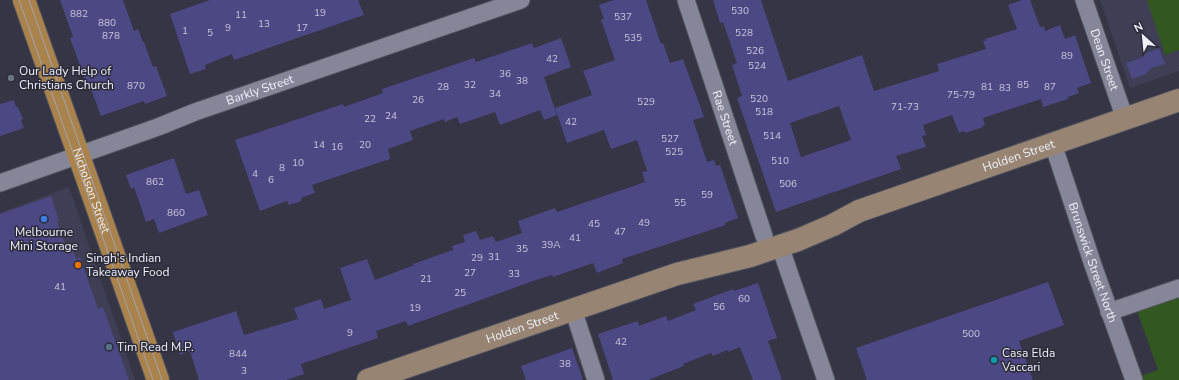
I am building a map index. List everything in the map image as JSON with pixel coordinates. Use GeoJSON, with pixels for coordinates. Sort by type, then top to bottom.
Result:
{"type":"FeatureCollection","features":[{"type":"Feature","properties":{"kind":"main road","name":"Nicholson Street"},"geometry":{"type":"LineString","coordinates":[[24,0],[158,380]]}},
{"type":"Feature","properties":{"kind":"main road","name":"Holden Street"},"geometry":{"type":"LineString","coordinates":[[368,380],[677,274],[716,256],[772,241],[804,237],[833,225],[859,211],[1179,100]]}},
{"type":"Feature","properties":{"kind":"street","name":"Barkly Street"},"geometry":{"type":"LineString","coordinates":[[0,183],[79,156],[195,112],[522,0]]}},
{"type":"Feature","properties":{"kind":"street","name":"Rae Street"},"geometry":{"type":"LineString","coordinates":[[686,0],[772,241],[826,380]]}},
{"type":"Feature","properties":{"kind":"street","name":"Dean Street"},"geometry":{"type":"LineString","coordinates":[[1084,0],[1125,119]]}},
{"type":"Feature","properties":{"kind":"street","name":"Brunswick Street North"},"geometry":{"type":"LineString","coordinates":[[1053,144],[1109,312],[1134,380]]}},
{"type":"Feature","properties":{"kind":"street"},"geometry":{"type":"LineString","coordinates":[[1109,312],[1179,288]]}},
{"type":"Feature","properties":{"kind":"street"},"geometry":{"type":"LineString","coordinates":[[573,309],[596,380]]}},
{"type":"Feature","properties":{"kind":"shaded area"},"geometry":{"type":"Polygon","coordinates":[[[1100,0],[1179,0],[1179,71],[1130,88],[1100,0]]]}},
{"type":"Feature","properties":{"kind":"shaded area"},"geometry":{"type":"Polygon","coordinates":[[[69,187],[135,380],[37,380],[0,279],[0,213],[69,187]]]}},
{"type":"Feature","properties":{"kind":"green space"},"geometry":{"type":"Polygon","coordinates":[[[1147,0],[1179,0],[1179,50],[1165,55],[1147,0]]]}},
{"type":"Feature","properties":{"kind":"green space"},"geometry":{"type":"Polygon","coordinates":[[[1179,297],[1179,380],[1129,380],[1158,370],[1137,311],[1179,297]]]}},
{"type":"Feature","properties":{"kind":"building"},"geometry":{"type":"Polygon","coordinates":[[[60,0],[123,0],[134,31],[138,29],[153,67],[156,66],[167,96],[145,104],[144,101],[101,116],[91,89],[88,90],[70,38],[73,37],[60,0]]]}},
{"type":"Feature","properties":{"kind":"building"},"geometry":{"type":"Polygon","coordinates":[[[210,0],[358,0],[364,15],[234,60],[232,54],[205,65],[206,69],[190,74],[170,14],[210,0]]]}},
{"type":"Feature","properties":{"kind":"building"},"geometry":{"type":"Polygon","coordinates":[[[614,0],[646,0],[661,44],[663,43],[670,63],[683,59],[704,117],[693,120],[707,162],[714,160],[716,166],[720,165],[738,218],[725,223],[726,225],[622,259],[623,263],[597,273],[593,263],[553,277],[552,275],[539,279],[408,326],[406,321],[376,331],[378,338],[301,364],[304,374],[286,380],[199,380],[190,351],[180,355],[173,332],[236,311],[244,335],[298,319],[294,308],[321,299],[324,309],[351,300],[340,268],[367,259],[375,280],[414,265],[413,264],[453,250],[452,246],[465,242],[463,235],[476,231],[480,240],[493,236],[496,242],[522,233],[518,221],[555,208],[557,212],[645,182],[642,172],[647,171],[637,140],[611,149],[604,130],[567,143],[555,108],[592,95],[583,71],[615,60],[601,20],[604,19],[599,5],[614,0]]]}},
{"type":"Feature","properties":{"kind":"building"},"geometry":{"type":"Polygon","coordinates":[[[713,0],[761,0],[788,81],[862,55],[874,91],[939,71],[937,64],[986,49],[983,41],[986,41],[985,39],[1017,29],[1008,5],[1022,0],[1030,0],[1040,27],[1044,26],[1045,31],[1060,25],[1065,39],[1075,35],[1091,83],[1077,88],[1079,93],[1068,97],[1068,99],[1043,107],[1041,99],[983,118],[985,125],[982,126],[983,127],[965,133],[964,131],[959,133],[952,115],[923,125],[926,135],[922,136],[926,147],[896,156],[901,169],[776,212],[737,98],[742,96],[732,65],[737,63],[723,22],[720,23],[713,0]],[[839,106],[790,123],[801,157],[851,140],[839,106]]]}},
{"type":"Feature","properties":{"kind":"building"},"geometry":{"type":"Polygon","coordinates":[[[561,38],[571,67],[544,77],[557,115],[544,120],[540,110],[500,125],[495,112],[460,124],[457,117],[445,122],[444,119],[410,131],[413,140],[388,149],[390,159],[312,185],[315,193],[301,198],[302,201],[289,205],[287,201],[260,211],[235,140],[343,104],[344,107],[383,93],[382,89],[474,58],[476,62],[532,43],[534,48],[561,38]]]}},
{"type":"Feature","properties":{"kind":"building"},"geometry":{"type":"Polygon","coordinates":[[[1159,48],[1165,64],[1151,68],[1146,74],[1132,79],[1126,63],[1141,58],[1146,53],[1159,48]]]}},
{"type":"Feature","properties":{"kind":"building"},"geometry":{"type":"Polygon","coordinates":[[[14,100],[23,119],[21,120],[24,128],[0,136],[0,104],[14,100]]]}},
{"type":"Feature","properties":{"kind":"building"},"geometry":{"type":"Polygon","coordinates":[[[174,158],[186,194],[199,190],[208,215],[159,233],[154,219],[146,222],[134,187],[131,189],[126,175],[174,158]]]}},
{"type":"Feature","properties":{"kind":"building"},"geometry":{"type":"Polygon","coordinates":[[[51,196],[59,221],[57,221],[66,247],[71,246],[76,259],[80,257],[98,309],[103,307],[129,380],[0,380],[0,214],[51,196]]]}},
{"type":"Feature","properties":{"kind":"building"},"geometry":{"type":"Polygon","coordinates":[[[1048,282],[1064,325],[1019,341],[1033,380],[867,380],[856,348],[1048,282]]]}},
{"type":"Feature","properties":{"kind":"building"},"geometry":{"type":"Polygon","coordinates":[[[758,283],[777,338],[768,341],[782,380],[753,380],[740,347],[728,352],[727,350],[713,356],[711,353],[683,364],[684,366],[648,380],[613,380],[598,334],[638,321],[639,326],[666,316],[668,321],[696,310],[693,304],[733,289],[734,291],[758,283]]]}},
{"type":"Feature","properties":{"kind":"building"},"geometry":{"type":"Polygon","coordinates":[[[572,348],[583,380],[526,380],[521,366],[572,348]]]}},
{"type":"Feature","properties":{"kind":"tram line"},"geometry":{"type":"LineString","coordinates":[[19,0],[153,380]]}},
{"type":"Feature","properties":{"kind":"tram line"},"geometry":{"type":"LineString","coordinates":[[29,0],[162,380]]}},
{"type":"Feature","properties":{"kind":"place","name":"Our Lady Help of Christians Church"},"geometry":{"type":"Point","coordinates":[11,78]}},
{"type":"Feature","properties":{"kind":"place","name":"Melbourne Mini Storage"},"geometry":{"type":"Point","coordinates":[44,219]}},
{"type":"Feature","properties":{"kind":"place","name":"Singh's Indian Takeaway Food"},"geometry":{"type":"Point","coordinates":[78,265]}},
{"type":"Feature","properties":{"kind":"place","name":"Tim Read M.P."},"geometry":{"type":"Point","coordinates":[109,347]}},
{"type":"Feature","properties":{"kind":"place","name":"Casa Elda Vaccari"},"geometry":{"type":"Point","coordinates":[994,360]}}]}
